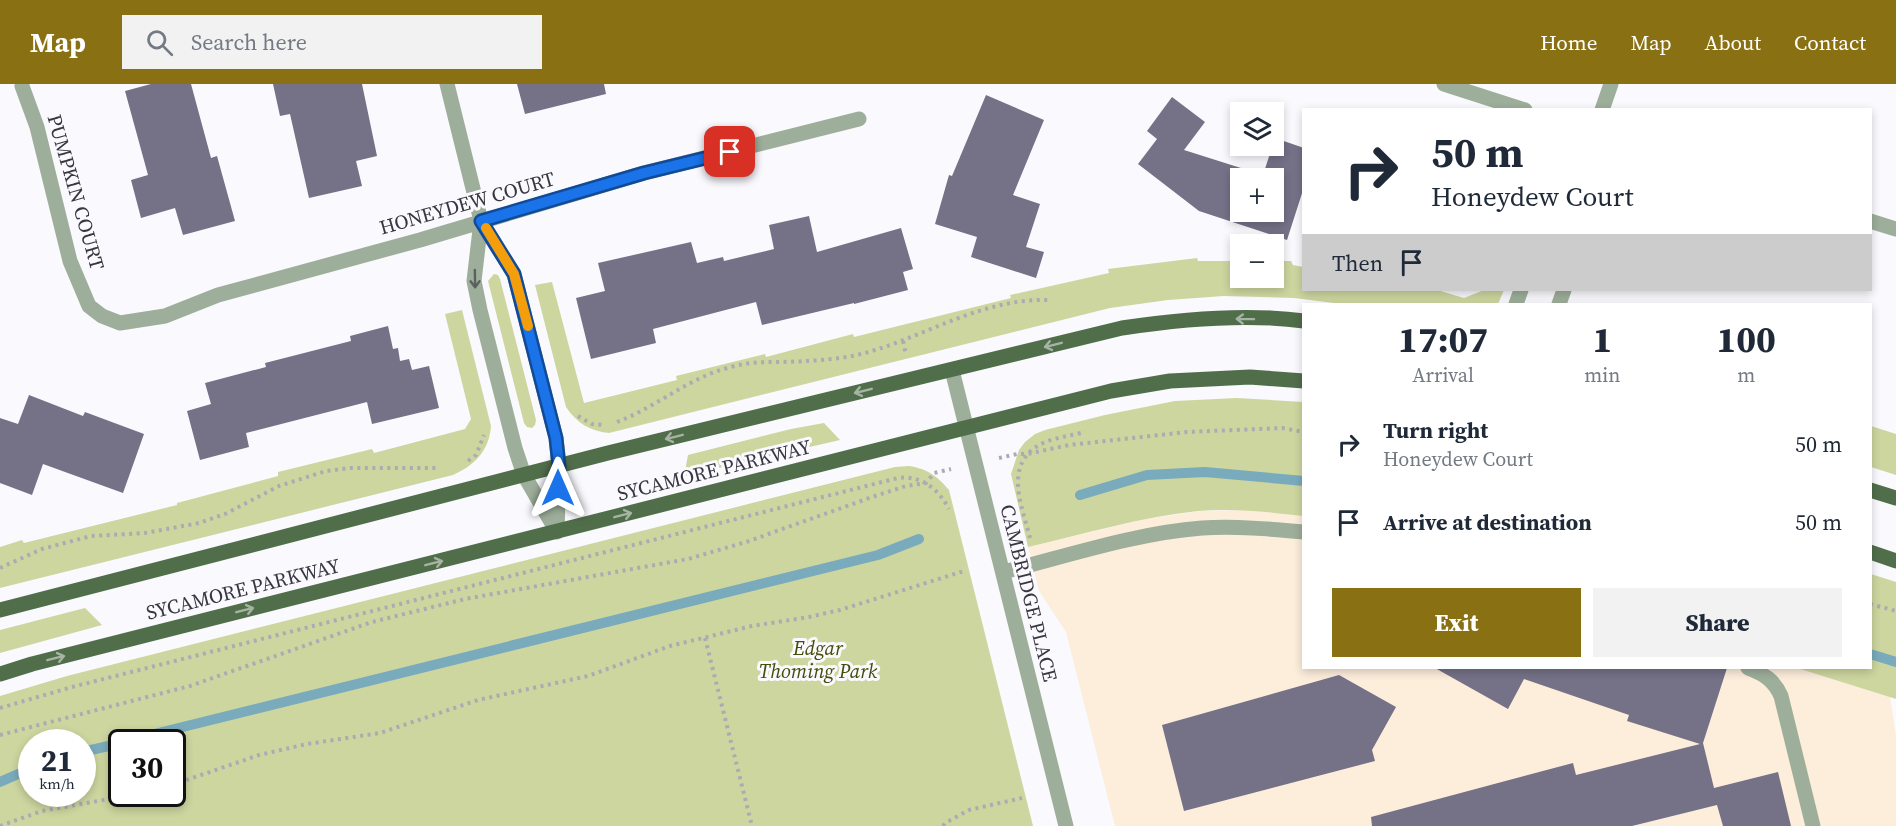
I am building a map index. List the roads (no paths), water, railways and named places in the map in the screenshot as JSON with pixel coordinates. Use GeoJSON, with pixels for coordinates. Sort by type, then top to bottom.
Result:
{"type":"FeatureCollection","features":[{"type":"Feature","properties":{"kind":"main road","name":"SYCAMORE PARKWAY"},"geometry":{"type":"LineString","coordinates":[[0,610],[559,466],[1122,328],[1162,322],[1223,318],[1302,321]]}},
{"type":"Feature","properties":{"kind":"main road","name":"SYCAMORE PARKWAY"},"geometry":{"type":"LineString","coordinates":[[0,674],[1111,391],[1170,381],[1250,376],[1302,381]]}},
{"type":"Feature","properties":{"kind":"main road"},"geometry":{"type":"LineString","coordinates":[[1872,491],[1896,498]]}},
{"type":"Feature","properties":{"kind":"main road"},"geometry":{"type":"LineString","coordinates":[[1872,553],[1896,561]]}},
{"type":"Feature","properties":{"kind":"street"},"geometry":{"type":"LineString","coordinates":[[447,84],[481,221],[514,274],[556,438],[559,466],[557,532]]}},
{"type":"Feature","properties":{"kind":"street"},"geometry":{"type":"LineString","coordinates":[[1444,84],[1519,108]]}},
{"type":"Feature","properties":{"kind":"street"},"geometry":{"type":"LineString","coordinates":[[1603,108],[1611,84]]}},
{"type":"Feature","properties":{"kind":"street","name":"PUMPKIN COURT"},"geometry":{"type":"LineString","coordinates":[[22,86],[36,128],[70,261],[89,306],[92,308]]}},
{"type":"Feature","properties":{"kind":"street","name":"HONEYDEW COURT"},"geometry":{"type":"LineString","coordinates":[[92,308],[102,316],[120,323],[165,316],[218,295],[325,267],[644,173],[859,119]]}},
{"type":"Feature","properties":{"kind":"street"},"geometry":{"type":"LineString","coordinates":[[481,221],[474,281],[515,448],[524,475],[557,532]]}},
{"type":"Feature","properties":{"kind":"street"},"geometry":{"type":"LineString","coordinates":[[1872,222],[1896,229]]}},
{"type":"Feature","properties":{"kind":"street","name":"CAMBRIDGE PLACE"},"geometry":{"type":"LineString","coordinates":[[952,370],[1066,826]]}},
{"type":"Feature","properties":{"kind":"street"},"geometry":{"type":"LineString","coordinates":[[1003,572],[1146,536],[1201,528],[1254,527],[1302,532]]}},
{"type":"Feature","properties":{"kind":"street"},"geometry":{"type":"LineString","coordinates":[[1750,669],[1769,678],[1781,696],[1813,826]]}},
{"type":"Feature","properties":{"kind":"waterway"},"geometry":{"type":"LineString","coordinates":[[1080,495],[1147,475],[1205,472],[1302,481]]}},
{"type":"Feature","properties":{"kind":"waterway"},"geometry":{"type":"LineString","coordinates":[[175,729],[878,555],[919,539]]}},
{"type":"Feature","properties":{"kind":"waterway"},"geometry":{"type":"LineString","coordinates":[[1872,655],[1896,662]]}},
{"type":"Feature","properties":{"kind":"waterway"},"geometry":{"type":"LineString","coordinates":[[96,749],[108,746]]}},
{"type":"Feature","properties":{"kind":"waterway"},"geometry":{"type":"LineString","coordinates":[[0,782],[18,774]]}},
{"type":"Feature","properties":{"kind":"park label","name":"Edgar Thoming Park"},"geometry":{"type":"Point","coordinates":[818,660]}}]}
